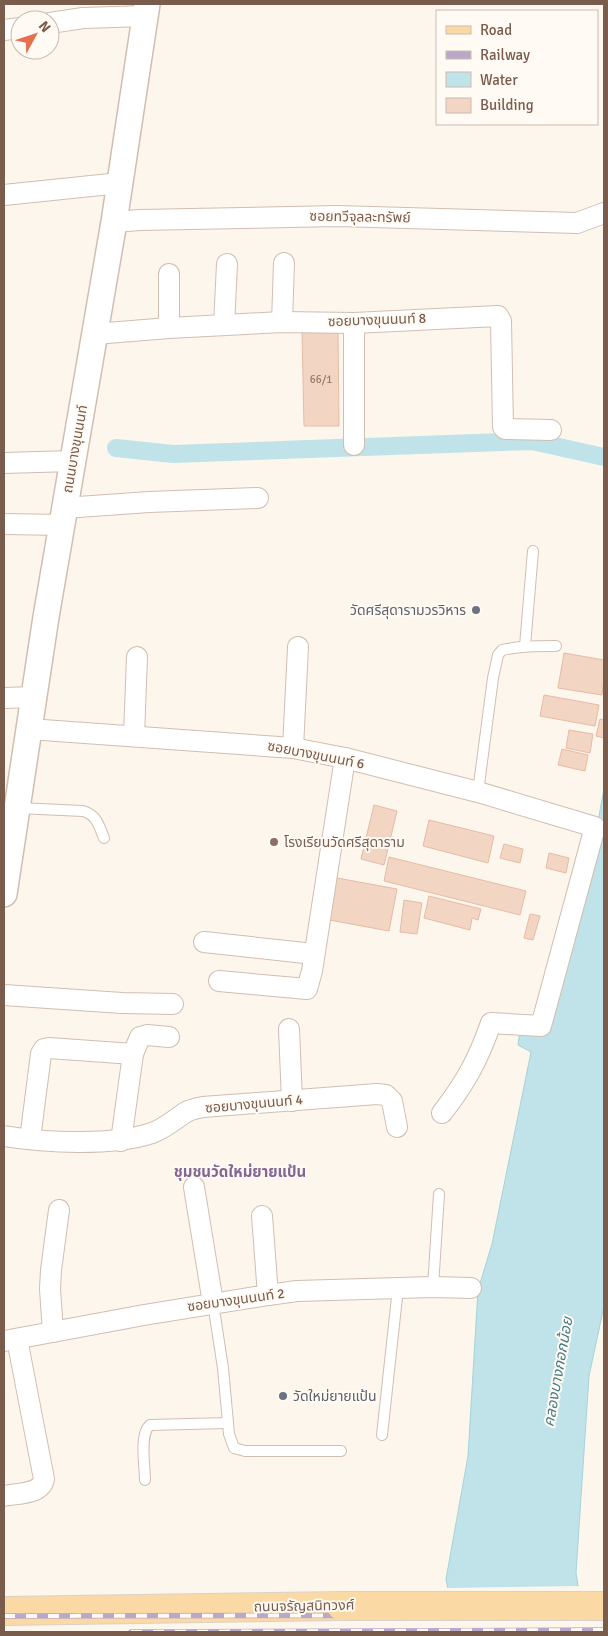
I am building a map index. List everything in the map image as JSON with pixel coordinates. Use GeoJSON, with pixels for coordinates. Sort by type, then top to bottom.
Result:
{"type":"FeatureCollection","features":[{"type":"Feature","properties":{"kind":"main road","name":"ถนนจรัญสนิทวงศ์"},"geometry":{"type":"LineString","coordinates":[[4,1611],[342,1606],[604,1606]]}},
{"type":"Feature","properties":{"kind":"street"},"geometry":{"type":"LineString","coordinates":[[60,21],[146,10]]}},
{"type":"Feature","properties":{"kind":"street","name":"ถนนบางขุนนนท์"},"geometry":{"type":"LineString","coordinates":[[4,894],[10,826],[29,729],[72,461],[114,222],[146,10]]}},
{"type":"Feature","properties":{"kind":"street"},"geometry":{"type":"LineString","coordinates":[[4,195],[120,183]]}},
{"type":"Feature","properties":{"kind":"street","name":"ซอยทวีจุลละทรัพย์"},"geometry":{"type":"LineString","coordinates":[[114,222],[337,216],[577,223],[604,213]]}},
{"type":"Feature","properties":{"kind":"street"},"geometry":{"type":"LineString","coordinates":[[282,322],[284,263]]}},
{"type":"Feature","properties":{"kind":"street"},"geometry":{"type":"LineString","coordinates":[[224,325],[227,264]]}},
{"type":"Feature","properties":{"kind":"street"},"geometry":{"type":"LineString","coordinates":[[168,328],[169,274]]}},
{"type":"Feature","properties":{"kind":"street","name":"ซอยบางขุนนนท์ 8"},"geometry":{"type":"LineString","coordinates":[[95,334],[282,322],[354,323],[498,316],[502,322],[503,427],[505,429],[551,430]]}},
{"type":"Feature","properties":{"kind":"street"},"geometry":{"type":"LineString","coordinates":[[354,323],[354,445]]}},
{"type":"Feature","properties":{"kind":"street"},"geometry":{"type":"LineString","coordinates":[[4,463],[72,461]]}},
{"type":"Feature","properties":{"kind":"street"},"geometry":{"type":"LineString","coordinates":[[4,524],[63,517],[149,502],[258,498]]}},
{"type":"Feature","properties":{"kind":"street"},"geometry":{"type":"LineString","coordinates":[[293,748],[298,647]]}},
{"type":"Feature","properties":{"kind":"street"},"geometry":{"type":"LineString","coordinates":[[134,736],[137,657]]}},
{"type":"Feature","properties":{"kind":"street"},"geometry":{"type":"LineString","coordinates":[[4,698],[34,697]]}},
{"type":"Feature","properties":{"kind":"street","name":"ซอยบางขุนนนท์ 6"},"geometry":{"type":"LineString","coordinates":[[29,729],[293,748],[345,758],[478,792],[595,828],[541,1026],[491,1023],[481,1053],[463,1087],[442,1113]]}},
{"type":"Feature","properties":{"kind":"street"},"geometry":{"type":"LineString","coordinates":[[219,980],[307,989],[345,758]]}},
{"type":"Feature","properties":{"kind":"street"},"geometry":{"type":"LineString","coordinates":[[204,942],[314,954]]}},
{"type":"Feature","properties":{"kind":"street"},"geometry":{"type":"LineString","coordinates":[[4,995],[122,1003],[173,1004]]}},
{"type":"Feature","properties":{"kind":"street"},"geometry":{"type":"LineString","coordinates":[[289,1029],[292,1101]]}},
{"type":"Feature","properties":{"kind":"street"},"geometry":{"type":"LineString","coordinates":[[121,1141],[133,1054],[140,1038],[147,1035],[169,1037]]}},
{"type":"Feature","properties":{"kind":"street"},"geometry":{"type":"LineString","coordinates":[[30,1139],[40,1054],[44,1049],[133,1054]]}},
{"type":"Feature","properties":{"kind":"street","name":"ซอยบางขุนนนท์ 4"},"geometry":{"type":"LineString","coordinates":[[4,1136],[59,1141],[121,1141],[153,1132],[168,1125],[189,1110],[203,1107],[386,1095],[392,1101],[397,1127]]}},
{"type":"Feature","properties":{"kind":"street"},"geometry":{"type":"LineString","coordinates":[[194,1187],[213,1303]]}},
{"type":"Feature","properties":{"kind":"street"},"geometry":{"type":"LineString","coordinates":[[53,1332],[50,1290],[59,1210]]}},
{"type":"Feature","properties":{"kind":"street"},"geometry":{"type":"LineString","coordinates":[[262,1216],[268,1295]]}},
{"type":"Feature","properties":{"kind":"street","name":"ซอยบางขุนนนท์ 2"},"geometry":{"type":"LineString","coordinates":[[10,1340],[213,1303],[297,1291],[433,1287],[471,1288]]}},
{"type":"Feature","properties":{"kind":"street"},"geometry":{"type":"LineString","coordinates":[[4,1496],[38,1490],[42,1486],[44,1479],[10,1340]]}},
{"type":"Feature","properties":{"kind":"lane"},"geometry":{"type":"LineString","coordinates":[[525,646],[533,551]]}},
{"type":"Feature","properties":{"kind":"lane"},"geometry":{"type":"LineString","coordinates":[[478,792],[493,678],[498,655],[502,650],[525,646],[556,646]]}},
{"type":"Feature","properties":{"kind":"lane"},"geometry":{"type":"LineString","coordinates":[[10,826],[83,811],[95,817],[104,838]]}},
{"type":"Feature","properties":{"kind":"lane"},"geometry":{"type":"LineString","coordinates":[[433,1287],[439,1194]]}},
{"type":"Feature","properties":{"kind":"lane"},"geometry":{"type":"LineString","coordinates":[[382,1435],[398,1288]]}},
{"type":"Feature","properties":{"kind":"lane"},"geometry":{"type":"LineString","coordinates":[[213,1303],[223,1368],[228,1423],[234,1448],[239,1451],[342,1451]]}},
{"type":"Feature","properties":{"kind":"lane"},"geometry":{"type":"LineString","coordinates":[[145,1480],[144,1436],[145,1429],[150,1425],[228,1423]]}},
{"type":"Feature","properties":{"kind":"water","name":"คลองบางกอกน้อย"},"geometry":{"type":"Polygon","coordinates":[[[604,788],[604,1306],[589,1376],[576,1573],[579,1591],[457,1632],[446,1579],[468,1456],[478,1290],[492,1244],[531,1052],[518,1045],[520,1030],[542,1033],[598,822],[604,788]]]}},
{"type":"Feature","properties":{"kind":"pier"},"geometry":{"type":"Polygon","coordinates":[[[581,1586],[589,1632],[455,1632],[445,1588],[581,1586]]]}},
{"type":"Feature","properties":{"kind":"building"},"geometry":{"type":"Polygon","coordinates":[[[302,332],[338,332],[339,426],[304,426],[302,332]]]}},
{"type":"Feature","properties":{"kind":"building"},"geometry":{"type":"Polygon","coordinates":[[[564,653],[604,660],[602,695],[558,688],[564,653]]]}},
{"type":"Feature","properties":{"kind":"building"},"geometry":{"type":"Polygon","coordinates":[[[544,695],[599,705],[595,726],[540,716],[544,695]]]}},
{"type":"Feature","properties":{"kind":"building"},"geometry":{"type":"Polygon","coordinates":[[[600,719],[604,720],[604,738],[596,736],[600,719]]]}},
{"type":"Feature","properties":{"kind":"building"},"geometry":{"type":"Polygon","coordinates":[[[569,730],[593,734],[590,753],[566,748],[569,730]]]}},
{"type":"Feature","properties":{"kind":"building"},"geometry":{"type":"Polygon","coordinates":[[[562,749],[588,755],[585,771],[558,765],[562,749]]]}},
{"type":"Feature","properties":{"kind":"building"},"geometry":{"type":"Polygon","coordinates":[[[374,805],[397,811],[384,865],[361,859],[374,805]]]}},
{"type":"Feature","properties":{"kind":"building"},"geometry":{"type":"Polygon","coordinates":[[[429,820],[494,836],[488,863],[423,846],[429,820]]]}},
{"type":"Feature","properties":{"kind":"building"},"geometry":{"type":"Polygon","coordinates":[[[504,844],[523,849],[520,863],[500,858],[504,844]]]}},
{"type":"Feature","properties":{"kind":"building"},"geometry":{"type":"Polygon","coordinates":[[[549,853],[569,858],[566,873],[546,868],[549,853]]]}},
{"type":"Feature","properties":{"kind":"building"},"geometry":{"type":"Polygon","coordinates":[[[389,857],[526,891],[520,915],[384,881],[389,857]]]}},
{"type":"Feature","properties":{"kind":"building"},"geometry":{"type":"Polygon","coordinates":[[[332,877],[397,889],[389,931],[324,919],[332,877]]]}},
{"type":"Feature","properties":{"kind":"building"},"geometry":{"type":"Polygon","coordinates":[[[429,896],[481,909],[478,920],[472,918],[470,930],[424,918],[429,896]]]}},
{"type":"Feature","properties":{"kind":"building"},"geometry":{"type":"Polygon","coordinates":[[[404,900],[422,903],[417,934],[400,932],[404,900]]]}},
{"type":"Feature","properties":{"kind":"building"},"geometry":{"type":"Polygon","coordinates":[[[530,914],[540,916],[533,940],[524,938],[530,914]]]}},
{"type":"Feature","properties":{"kind":"waterway"},"geometry":{"type":"LineString","coordinates":[[116,448],[173,454],[532,441],[604,457]]}},
{"type":"Feature","properties":{"kind":"railway"},"geometry":{"type":"LineString","coordinates":[[4,1616],[604,1615]]}},
{"type":"Feature","properties":{"kind":"railway"},"geometry":{"type":"LineString","coordinates":[[131,1632],[604,1630]]}},
{"type":"Feature","properties":{"kind":"place","name":"วัดศรีสุดารามวรวิหาร"},"geometry":{"type":"Point","coordinates":[476,610]}},
{"type":"Feature","properties":{"kind":"place","name":"โรงเรียนวัดศรีสุดาราม"},"geometry":{"type":"Point","coordinates":[274,842]}},
{"type":"Feature","properties":{"kind":"place","name":"วัดใหม่ยายแป้น"},"geometry":{"type":"Point","coordinates":[283,1396]}},
{"type":"Feature","properties":{"kind":"district","name":"ชุมชนวัดใหม่ยายแป้น"},"geometry":{"type":"Point","coordinates":[240,1172]}}]}
